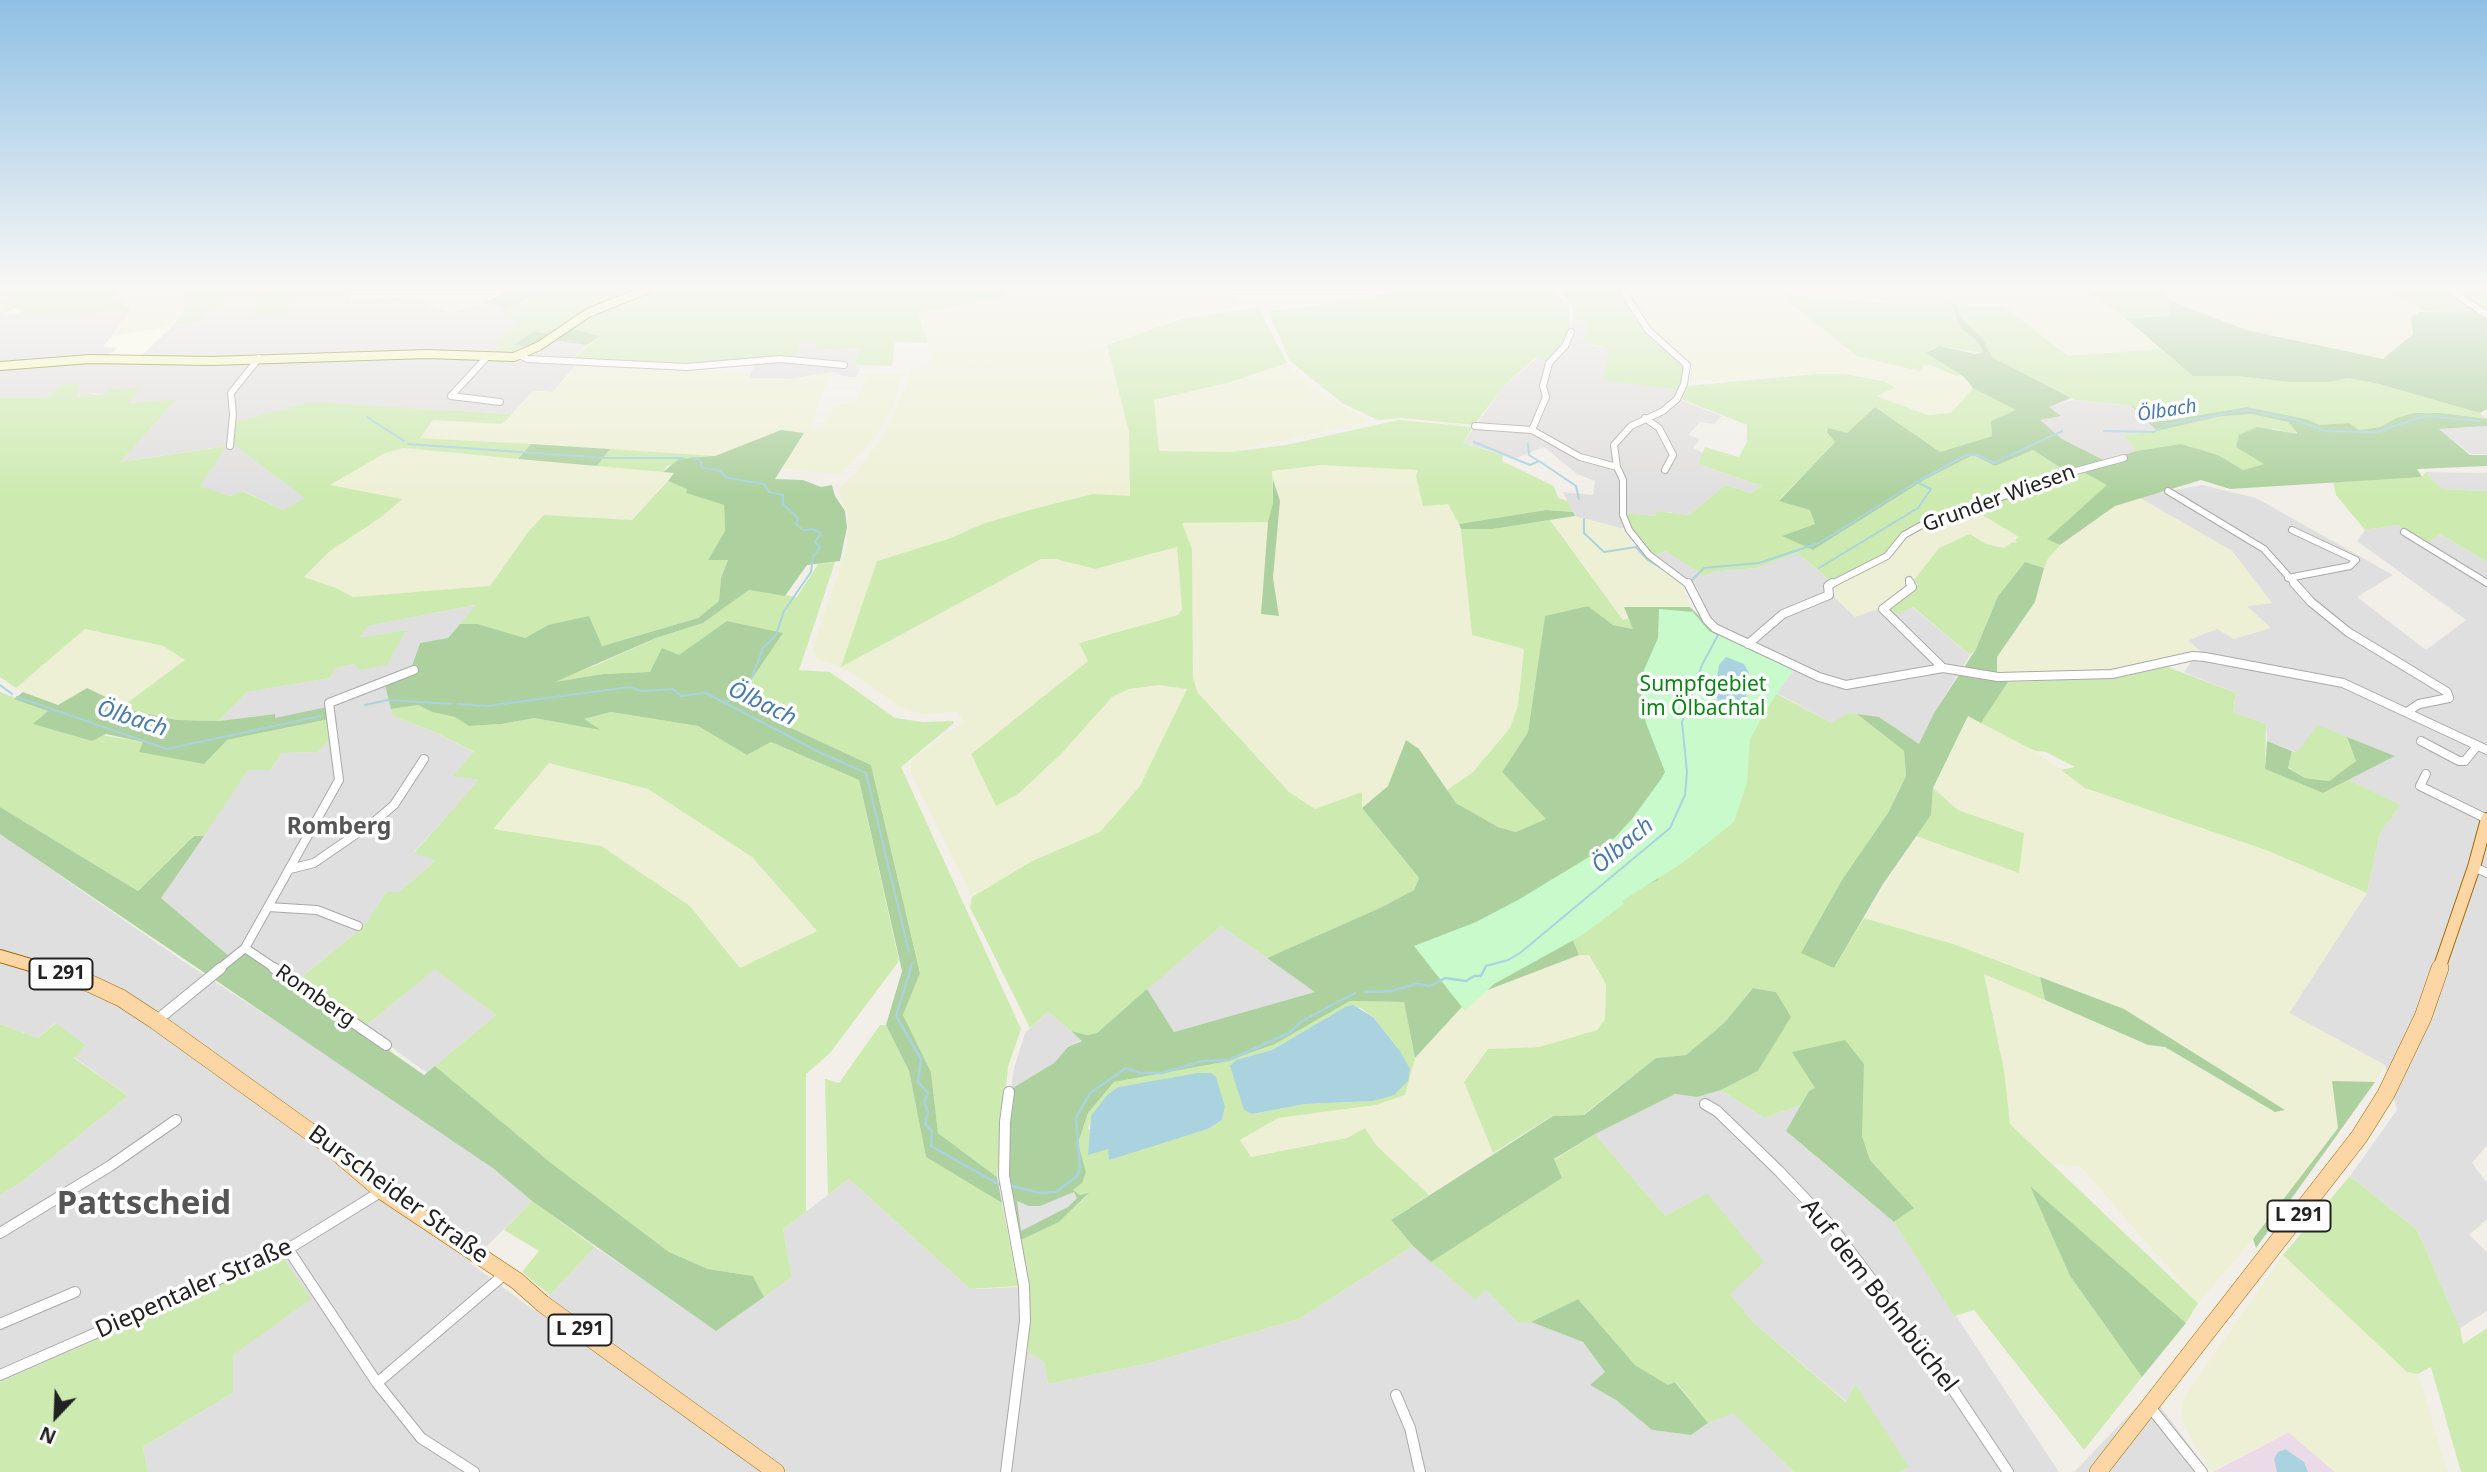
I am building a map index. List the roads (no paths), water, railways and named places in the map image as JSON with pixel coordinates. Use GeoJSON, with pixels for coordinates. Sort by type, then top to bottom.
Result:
{"type":"FeatureCollection","features":[{"type":"Feature","properties":{"kind":"main road","name":"L 291"},"geometry":{"type":"LineString","coordinates":[[2098,1472],[2335,1169],[2393,1082],[2423,1017],[2480,870],[2487,819]]}},
{"type":"Feature","properties":{"kind":"main road","name":"Burscheider Straße"},"geometry":{"type":"LineString","coordinates":[[0,956],[91,985],[121,998],[156,1021],[327,1144],[382,1191],[506,1273],[543,1304],[776,1472]]}},
{"type":"Feature","properties":{"kind":"street"},"geometry":{"type":"LineString","coordinates":[[0,366],[90,359],[202,361],[246,359]]}},
{"type":"Feature","properties":{"kind":"street"},"geometry":{"type":"LineString","coordinates":[[230,446],[233,414],[231,393],[258,359]]}},
{"type":"Feature","properties":{"kind":"street"},"geometry":{"type":"LineString","coordinates":[[299,359],[323,359]]}},
{"type":"Feature","properties":{"kind":"street"},"geometry":{"type":"LineString","coordinates":[[485,359],[451,396],[500,402]]}},
{"type":"Feature","properties":{"kind":"street"},"geometry":{"type":"LineString","coordinates":[[526,359],[687,367],[780,359],[844,365]]}},
{"type":"Feature","properties":{"kind":"street"},"geometry":{"type":"LineString","coordinates":[[1532,430],[1546,397],[1543,386],[1549,363],[1553,359]]}},
{"type":"Feature","properties":{"kind":"street"},"geometry":{"type":"LineString","coordinates":[[1680,359],[1687,365],[1678,399],[1663,411],[1645,418],[1621,435],[1614,445],[1617,467],[1623,480],[1623,515],[1635,539],[1652,558],[1689,584],[1711,625],[1748,644],[1819,677],[1846,685],[1943,668],[1993,677],[2112,674],[2193,656],[2205,657],[2343,683],[2487,750]]}},
{"type":"Feature","properties":{"kind":"street"},"geometry":{"type":"LineString","coordinates":[[1645,418],[1659,428],[1673,455],[1665,465],[1665,470]]}},
{"type":"Feature","properties":{"kind":"street"},"geometry":{"type":"LineString","coordinates":[[1475,426],[1532,430],[1580,457],[1617,467]]}},
{"type":"Feature","properties":{"kind":"street","name":"Grunder Wiesen"},"geometry":{"type":"LineString","coordinates":[[1748,644],[1783,614],[1829,595],[1828,586],[1832,583],[1888,556],[1905,535],[1920,527],[2085,468],[2124,458]]}},
{"type":"Feature","properties":{"kind":"street"},"geometry":{"type":"LineString","coordinates":[[2168,491],[2264,549],[2311,601],[2348,632],[2447,692],[2449,698],[2419,704],[2407,712]]}},
{"type":"Feature","properties":{"kind":"street"},"geometry":{"type":"LineString","coordinates":[[2288,578],[2350,566],[2356,560],[2292,530]]}},
{"type":"Feature","properties":{"kind":"street"},"geometry":{"type":"LineString","coordinates":[[2404,532],[2487,583]]}},
{"type":"Feature","properties":{"kind":"street"},"geometry":{"type":"LineString","coordinates":[[1909,580],[1912,587],[1883,609],[1943,668]]}},
{"type":"Feature","properties":{"kind":"street"},"geometry":{"type":"LineString","coordinates":[[156,1021],[245,947],[339,780],[329,703],[414,670]]}},
{"type":"Feature","properties":{"kind":"street"},"geometry":{"type":"LineString","coordinates":[[2421,741],[2459,761],[2465,761],[2477,746]]}},
{"type":"Feature","properties":{"kind":"street"},"geometry":{"type":"LineString","coordinates":[[290,869],[314,863],[375,821],[394,805],[424,759]]}},
{"type":"Feature","properties":{"kind":"street"},"geometry":{"type":"LineString","coordinates":[[2426,774],[2420,786],[2487,819]]}},
{"type":"Feature","properties":{"kind":"street"},"geometry":{"type":"LineString","coordinates":[[268,907],[317,910],[358,926]]}},
{"type":"Feature","properties":{"kind":"street","name":"Romberg"},"geometry":{"type":"LineString","coordinates":[[245,947],[386,1045]]}},
{"type":"Feature","properties":{"kind":"street"},"geometry":{"type":"LineString","coordinates":[[1006,1472],[1025,1321],[1024,1286],[1004,1177],[1004,1122],[1009,1092]]}},
{"type":"Feature","properties":{"kind":"street","name":"Auf dem Bohnbüchel"},"geometry":{"type":"LineString","coordinates":[[1705,1104],[1717,1111],[1779,1171],[1832,1227],[1942,1373],[2008,1472]]}},
{"type":"Feature","properties":{"kind":"street"},"geometry":{"type":"LineString","coordinates":[[0,1233],[110,1166],[176,1119]]}},
{"type":"Feature","properties":{"kind":"street","name":"Diepentaler Straße"},"geometry":{"type":"LineString","coordinates":[[0,1375],[288,1249],[382,1191]]}},
{"type":"Feature","properties":{"kind":"street"},"geometry":{"type":"LineString","coordinates":[[288,1249],[377,1383],[421,1438],[474,1472]]}},
{"type":"Feature","properties":{"kind":"street"},"geometry":{"type":"LineString","coordinates":[[377,1383],[506,1273]]}},
{"type":"Feature","properties":{"kind":"street"},"geometry":{"type":"LineString","coordinates":[[0,1324],[75,1292]]}},
{"type":"Feature","properties":{"kind":"street"},"geometry":{"type":"LineString","coordinates":[[1396,1395],[1410,1428],[1420,1472]]}},
{"type":"Feature","properties":{"kind":"street"},"geometry":{"type":"LineString","coordinates":[[2150,1407],[2202,1472]]}},
{"type":"Feature","properties":{"kind":"water"},"geometry":{"type":"Polygon","coordinates":[[[1726,657],[1744,664],[1749,673],[1742,676],[1740,682],[1748,687],[1745,704],[1721,706],[1715,694],[1719,665],[1726,657]]]}},
{"type":"Feature","properties":{"kind":"water"},"geometry":{"type":"Polygon","coordinates":[[[1353,1005],[1373,1017],[1400,1051],[1410,1069],[1408,1081],[1394,1095],[1373,1101],[1305,1104],[1252,1114],[1244,1110],[1230,1066],[1236,1060],[1272,1050],[1345,1007],[1353,1005]]]}},
{"type":"Feature","properties":{"kind":"water"},"geometry":{"type":"Polygon","coordinates":[[[1211,1073],[1216,1077],[1225,1107],[1222,1120],[1208,1129],[1109,1160],[1108,1149],[1088,1155],[1091,1116],[1107,1095],[1118,1087],[1211,1073]]]}},
{"type":"Feature","properties":{"kind":"water"},"geometry":{"type":"Polygon","coordinates":[[[2285,1449],[2304,1462],[2308,1472],[2277,1472],[2274,1459],[2278,1452],[2285,1449]]]}},
{"type":"Feature","properties":{"kind":"waterway","name":"Ölbach"},"geometry":{"type":"LineString","coordinates":[[2104,431],[2154,432],[2164,425],[2246,410],[2296,420],[2325,431],[2376,432],[2425,416],[2480,421]]}},
{"type":"Feature","properties":{"kind":"waterway"},"geometry":{"type":"LineString","coordinates":[[367,417],[404,441]]}},
{"type":"Feature","properties":{"kind":"waterway","name":"Ölbach"},"geometry":{"type":"LineString","coordinates":[[1691,581],[1704,568],[1759,563],[1819,543],[1920,480],[1966,455],[1977,455],[1994,463],[2062,431]]}},
{"type":"Feature","properties":{"kind":"waterway"},"geometry":{"type":"LineString","coordinates":[[1474,442],[1530,465],[1539,461],[1576,486],[1579,499]]}},
{"type":"Feature","properties":{"kind":"waterway"},"geometry":{"type":"LineString","coordinates":[[408,444],[605,458],[684,458]]}},
{"type":"Feature","properties":{"kind":"waterway"},"geometry":{"type":"LineString","coordinates":[[1528,444],[1529,455],[1537,460]]}},
{"type":"Feature","properties":{"kind":"waterway"},"geometry":{"type":"LineString","coordinates":[[692,458],[700,460],[702,468],[719,470],[727,478],[764,484],[769,492],[783,495],[783,504],[798,518],[796,524],[803,530],[813,529],[821,533],[815,542],[820,547],[813,557],[811,572],[784,611],[776,635],[763,648],[752,677],[726,703]]}},
{"type":"Feature","properties":{"kind":"waterway"},"geometry":{"type":"LineString","coordinates":[[1819,568],[1918,508],[1931,489],[1917,482]]}},
{"type":"Feature","properties":{"kind":"waterway"},"geometry":{"type":"LineString","coordinates":[[1584,519],[1584,533],[1604,552],[1636,547],[1648,560],[1664,570]]}},
{"type":"Feature","properties":{"kind":"waterway","name":"Ölbach"},"geometry":{"type":"LineString","coordinates":[[1686,588],[1701,617]]}},
{"type":"Feature","properties":{"kind":"waterway","name":"Ölbach"},"geometry":{"type":"LineString","coordinates":[[1484,969],[1520,953],[1670,828],[1685,795],[1687,772],[1682,722],[1702,665],[1718,635],[1715,632]]}},
{"type":"Feature","properties":{"kind":"waterway","name":"Ölbach"},"geometry":{"type":"LineString","coordinates":[[0,685],[12,694]]}},
{"type":"Feature","properties":{"kind":"waterway","name":"Ölbach"},"geometry":{"type":"LineString","coordinates":[[458,704],[487,706],[630,687],[642,691],[673,689],[681,696],[706,693],[726,703]]}},
{"type":"Feature","properties":{"kind":"waterway","name":"Ölbach"},"geometry":{"type":"LineString","coordinates":[[17,697],[167,749],[321,716]]}},
{"type":"Feature","properties":{"kind":"waterway","name":"Ölbach"},"geometry":{"type":"LineString","coordinates":[[365,705],[388,700],[452,704]]}},
{"type":"Feature","properties":{"kind":"waterway","name":"Ölbach"},"geometry":{"type":"LineString","coordinates":[[726,703],[821,753],[866,773],[909,952]]}},
{"type":"Feature","properties":{"kind":"waterway","name":"Ölbach"},"geometry":{"type":"LineString","coordinates":[[910,969],[912,963]]}},
{"type":"Feature","properties":{"kind":"waterway","name":"Ölbach"},"geometry":{"type":"LineString","coordinates":[[911,968],[896,1016],[921,1059],[918,1082],[928,1093],[924,1102],[928,1112],[925,1124],[932,1131],[931,1146],[1000,1185]]}},
{"type":"Feature","properties":{"kind":"waterway","name":"Ölbach"},"geometry":{"type":"LineString","coordinates":[[1365,992],[1391,991],[1417,984],[1430,986],[1445,978],[1466,981],[1474,976],[1481,976],[1485,968]]}},
{"type":"Feature","properties":{"kind":"waterway","name":"Ölbach"},"geometry":{"type":"LineString","coordinates":[[1012,1186],[1041,1193],[1056,1192],[1076,1177],[1080,1169],[1076,1118],[1090,1093],[1126,1068],[1140,1073],[1162,1073],[1203,1061],[1229,1060],[1289,1033],[1302,1021],[1355,993]]}},
{"type":"Feature","properties":{"kind":"district","name":"Romberg"},"geometry":{"type":"Point","coordinates":[339,827]}},
{"type":"Feature","properties":{"kind":"district","name":"Pattscheid"},"geometry":{"type":"Point","coordinates":[144,1205]}},
{"type":"Feature","properties":{"kind":"park label","name":"Sumpfgebiet im Ölbachtal"},"geometry":{"type":"Point","coordinates":[1703,697]}}]}
